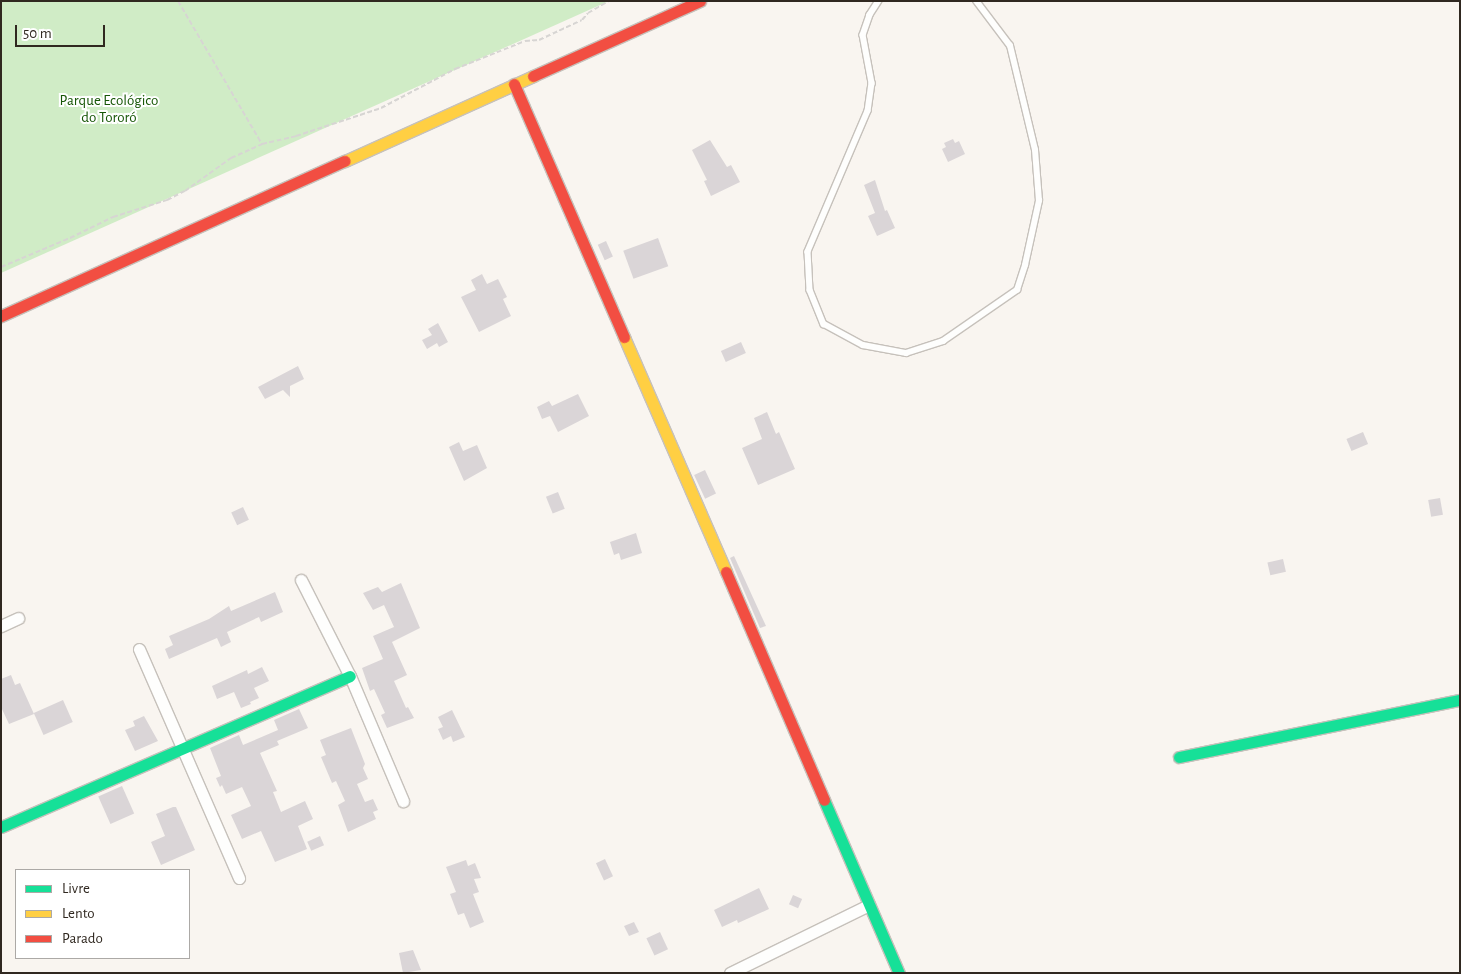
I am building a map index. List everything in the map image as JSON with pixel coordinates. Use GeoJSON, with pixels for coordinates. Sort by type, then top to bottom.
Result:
{"type":"FeatureCollection","features":[{"type":"Feature","properties":{"kind":"street"},"geometry":{"type":"LineString","coordinates":[[1,316],[700,1]]}},
{"type":"Feature","properties":{"kind":"street"},"geometry":{"type":"LineString","coordinates":[[514,84],[899,973]]}},
{"type":"Feature","properties":{"kind":"street"},"geometry":{"type":"LineString","coordinates":[[301,580],[350,676],[403,801]]}},
{"type":"Feature","properties":{"kind":"street"},"geometry":{"type":"LineString","coordinates":[[1,626],[18,618]]}},
{"type":"Feature","properties":{"kind":"street"},"geometry":{"type":"LineString","coordinates":[[139,649],[238,878]]}},
{"type":"Feature","properties":{"kind":"street"},"geometry":{"type":"LineString","coordinates":[[1,826],[350,676]]}},
{"type":"Feature","properties":{"kind":"street"},"geometry":{"type":"LineString","coordinates":[[1179,757],[1460,700]]}},
{"type":"Feature","properties":{"kind":"street"},"geometry":{"type":"LineString","coordinates":[[730,973],[869,905]]}},
{"type":"Feature","properties":{"kind":"lane"},"geometry":{"type":"LineString","coordinates":[[879,1],[870,15],[863,35],[872,83],[868,111],[808,252],[810,290],[824,324],[863,345],[906,353],[942,341],[1017,290],[1025,264],[1039,201],[1035,150],[1010,46],[976,1]]}},
{"type":"Feature","properties":{"kind":"path"},"geometry":{"type":"LineString","coordinates":[[178,1],[262,144]]}},
{"type":"Feature","properties":{"kind":"path"},"geometry":{"type":"LineString","coordinates":[[1,266],[70,238],[113,217],[167,200],[185,191],[231,158],[262,144],[296,136],[381,108],[455,69],[525,41],[539,40],[582,20],[588,13],[609,1]]}},
{"type":"Feature","properties":{"kind":"green space","name":"Parque Ecológico do Tororó"},"geometry":{"type":"Polygon","coordinates":[[[1,1],[609,1],[1,273],[1,1]]]}},
{"type":"Feature","properties":{"kind":"building"},"geometry":{"type":"Polygon","coordinates":[[[953,139],[955,143],[959,141],[965,154],[948,162],[942,149],[946,147],[944,143],[953,139]]]}},
{"type":"Feature","properties":{"kind":"building"},"geometry":{"type":"Polygon","coordinates":[[[710,140],[727,167],[731,165],[740,182],[711,196],[704,181],[707,180],[692,150],[710,140]]]}},
{"type":"Feature","properties":{"kind":"building"},"geometry":{"type":"Polygon","coordinates":[[[875,180],[885,211],[887,210],[895,228],[877,236],[868,216],[875,213],[864,185],[875,180]]]}},
{"type":"Feature","properties":{"kind":"building"},"geometry":{"type":"Polygon","coordinates":[[[658,238],[668,266],[633,279],[623,251],[658,238]]]}},
{"type":"Feature","properties":{"kind":"building"},"geometry":{"type":"Polygon","coordinates":[[[606,241],[613,257],[605,260],[598,245],[606,241]]]}},
{"type":"Feature","properties":{"kind":"building"},"geometry":{"type":"Polygon","coordinates":[[[482,274],[487,284],[498,279],[507,297],[503,299],[511,316],[479,332],[461,297],[476,290],[471,280],[482,274]]]}},
{"type":"Feature","properties":{"kind":"building"},"geometry":{"type":"Polygon","coordinates":[[[438,323],[448,342],[439,347],[437,343],[427,349],[422,340],[432,335],[428,329],[438,323]]]}},
{"type":"Feature","properties":{"kind":"building"},"geometry":{"type":"Polygon","coordinates":[[[741,342],[746,353],[726,362],[721,351],[741,342]]]}},
{"type":"Feature","properties":{"kind":"building"},"geometry":{"type":"Polygon","coordinates":[[[298,366],[304,379],[290,386],[290,397],[283,390],[265,399],[258,387],[298,366]]]}},
{"type":"Feature","properties":{"kind":"building"},"geometry":{"type":"Polygon","coordinates":[[[578,394],[589,416],[558,432],[550,416],[542,419],[537,407],[549,401],[552,406],[578,394]]]}},
{"type":"Feature","properties":{"kind":"building"},"geometry":{"type":"Polygon","coordinates":[[[767,412],[776,434],[779,432],[795,469],[758,485],[742,448],[762,439],[754,418],[767,412]]]}},
{"type":"Feature","properties":{"kind":"building"},"geometry":{"type":"Polygon","coordinates":[[[1363,432],[1368,444],[1352,451],[1346,439],[1363,432]]]}},
{"type":"Feature","properties":{"kind":"building"},"geometry":{"type":"Polygon","coordinates":[[[459,442],[463,451],[477,445],[487,468],[464,481],[449,447],[459,442]]]}},
{"type":"Feature","properties":{"kind":"building"},"geometry":{"type":"Polygon","coordinates":[[[705,470],[716,494],[705,499],[694,475],[705,470]]]}},
{"type":"Feature","properties":{"kind":"building"},"geometry":{"type":"Polygon","coordinates":[[[558,492],[565,509],[553,514],[546,497],[558,492]]]}},
{"type":"Feature","properties":{"kind":"building"},"geometry":{"type":"Polygon","coordinates":[[[1440,498],[1443,515],[1431,517],[1428,500],[1440,498]]]}},
{"type":"Feature","properties":{"kind":"building"},"geometry":{"type":"Polygon","coordinates":[[[243,507],[249,520],[237,525],[231,512],[243,507]]]}},
{"type":"Feature","properties":{"kind":"building"},"geometry":{"type":"Polygon","coordinates":[[[636,533],[642,553],[621,560],[619,553],[614,555],[610,542],[636,533]]]}},
{"type":"Feature","properties":{"kind":"building"},"geometry":{"type":"Polygon","coordinates":[[[734,556],[766,626],[760,628],[730,558],[734,556]]]}},
{"type":"Feature","properties":{"kind":"building"},"geometry":{"type":"Polygon","coordinates":[[[1283,559],[1286,572],[1270,575],[1267,563],[1283,559]]]}},
{"type":"Feature","properties":{"kind":"building"},"geometry":{"type":"Polygon","coordinates":[[[401,583],[420,628],[392,642],[407,675],[394,681],[406,708],[408,707],[414,718],[387,728],[381,715],[385,713],[374,689],[370,691],[362,668],[383,659],[373,636],[394,627],[384,605],[373,610],[363,593],[378,587],[382,592],[401,583]]]}},
{"type":"Feature","properties":{"kind":"building"},"geometry":{"type":"Polygon","coordinates":[[[275,592],[283,612],[261,622],[259,617],[227,632],[231,642],[221,647],[217,638],[169,659],[165,649],[173,645],[169,636],[209,619],[229,606],[231,611],[275,592]]]}},
{"type":"Feature","properties":{"kind":"building"},"geometry":{"type":"Polygon","coordinates":[[[262,667],[269,681],[254,688],[259,698],[250,702],[251,704],[241,708],[234,692],[217,699],[212,686],[247,670],[248,674],[262,667]]]}},
{"type":"Feature","properties":{"kind":"building"},"geometry":{"type":"Polygon","coordinates":[[[11,675],[15,685],[20,683],[34,714],[9,724],[1,707],[1,679],[11,675]]]}},
{"type":"Feature","properties":{"kind":"building"},"geometry":{"type":"Polygon","coordinates":[[[63,700],[73,722],[44,735],[34,713],[63,700]]]}},
{"type":"Feature","properties":{"kind":"building"},"geometry":{"type":"Polygon","coordinates":[[[299,709],[308,728],[277,741],[279,745],[260,753],[277,791],[273,792],[281,812],[305,801],[313,819],[298,826],[307,849],[275,862],[261,831],[242,839],[231,815],[251,806],[242,787],[226,794],[222,785],[220,787],[216,778],[221,776],[210,748],[239,735],[243,745],[278,730],[274,720],[299,709]]]}},
{"type":"Feature","properties":{"kind":"building"},"geometry":{"type":"Polygon","coordinates":[[[452,710],[465,737],[453,742],[451,736],[443,740],[438,729],[443,727],[438,717],[452,710]]]}},
{"type":"Feature","properties":{"kind":"building"},"geometry":{"type":"Polygon","coordinates":[[[144,716],[158,741],[135,751],[125,730],[135,726],[133,721],[144,716]]]}},
{"type":"Feature","properties":{"kind":"building"},"geometry":{"type":"Polygon","coordinates":[[[351,728],[365,764],[363,768],[368,779],[357,784],[365,802],[373,799],[378,810],[373,812],[376,819],[348,832],[338,805],[345,801],[336,781],[332,783],[321,757],[326,755],[320,740],[351,728]]]}},
{"type":"Feature","properties":{"kind":"building"},"geometry":{"type":"Polygon","coordinates":[[[122,786],[134,813],[110,824],[98,797],[122,786]]]}},
{"type":"Feature","properties":{"kind":"building"},"geometry":{"type":"Polygon","coordinates":[[[176,807],[195,850],[161,865],[151,842],[165,836],[156,814],[176,807]]]}},
{"type":"Feature","properties":{"kind":"building"},"geometry":{"type":"Polygon","coordinates":[[[320,836],[324,845],[311,851],[307,842],[320,836]]]}},
{"type":"Feature","properties":{"kind":"building"},"geometry":{"type":"Polygon","coordinates":[[[605,859],[613,876],[604,880],[596,863],[605,859]]]}},
{"type":"Feature","properties":{"kind":"building"},"geometry":{"type":"Polygon","coordinates":[[[466,860],[468,866],[475,863],[481,878],[474,879],[479,892],[473,894],[484,922],[470,928],[464,913],[458,915],[450,894],[456,892],[446,867],[466,860]]]}},
{"type":"Feature","properties":{"kind":"building"},"geometry":{"type":"Polygon","coordinates":[[[759,888],[769,909],[738,923],[737,920],[722,927],[714,910],[759,888]]]}},
{"type":"Feature","properties":{"kind":"building"},"geometry":{"type":"Polygon","coordinates":[[[793,895],[802,899],[798,908],[789,904],[793,895]]]}},
{"type":"Feature","properties":{"kind":"building"},"geometry":{"type":"Polygon","coordinates":[[[634,922],[639,932],[629,936],[624,926],[634,922]]]}},
{"type":"Feature","properties":{"kind":"building"},"geometry":{"type":"Polygon","coordinates":[[[660,932],[668,949],[654,956],[646,938],[660,932]]]}},
{"type":"Feature","properties":{"kind":"building"},"geometry":{"type":"Polygon","coordinates":[[[413,950],[421,970],[403,973],[399,953],[413,950]]]}},
{"type":"Feature","properties":{"kind":"traffic: fast"},"geometry":{"type":"LineString","coordinates":[[1,827],[350,676]]}},
{"type":"Feature","properties":{"kind":"traffic: fast"},"geometry":{"type":"LineString","coordinates":[[1179,757],[1460,700]]}},
{"type":"Feature","properties":{"kind":"traffic: fast"},"geometry":{"type":"LineString","coordinates":[[824,800],[899,973]]}},
{"type":"Feature","properties":{"kind":"traffic: slow"},"geometry":{"type":"LineString","coordinates":[[345,161],[533,76]]}},
{"type":"Feature","properties":{"kind":"traffic: slow"},"geometry":{"type":"LineString","coordinates":[[624,337],[726,572]]}},
{"type":"Feature","properties":{"kind":"traffic: jam"},"geometry":{"type":"LineString","coordinates":[[533,76],[700,1]]}},
{"type":"Feature","properties":{"kind":"traffic: jam"},"geometry":{"type":"LineString","coordinates":[[514,84],[624,337]]}},
{"type":"Feature","properties":{"kind":"traffic: jam"},"geometry":{"type":"LineString","coordinates":[[1,316],[345,161]]}},
{"type":"Feature","properties":{"kind":"traffic: jam"},"geometry":{"type":"LineString","coordinates":[[726,572],[824,800]]}}]}
